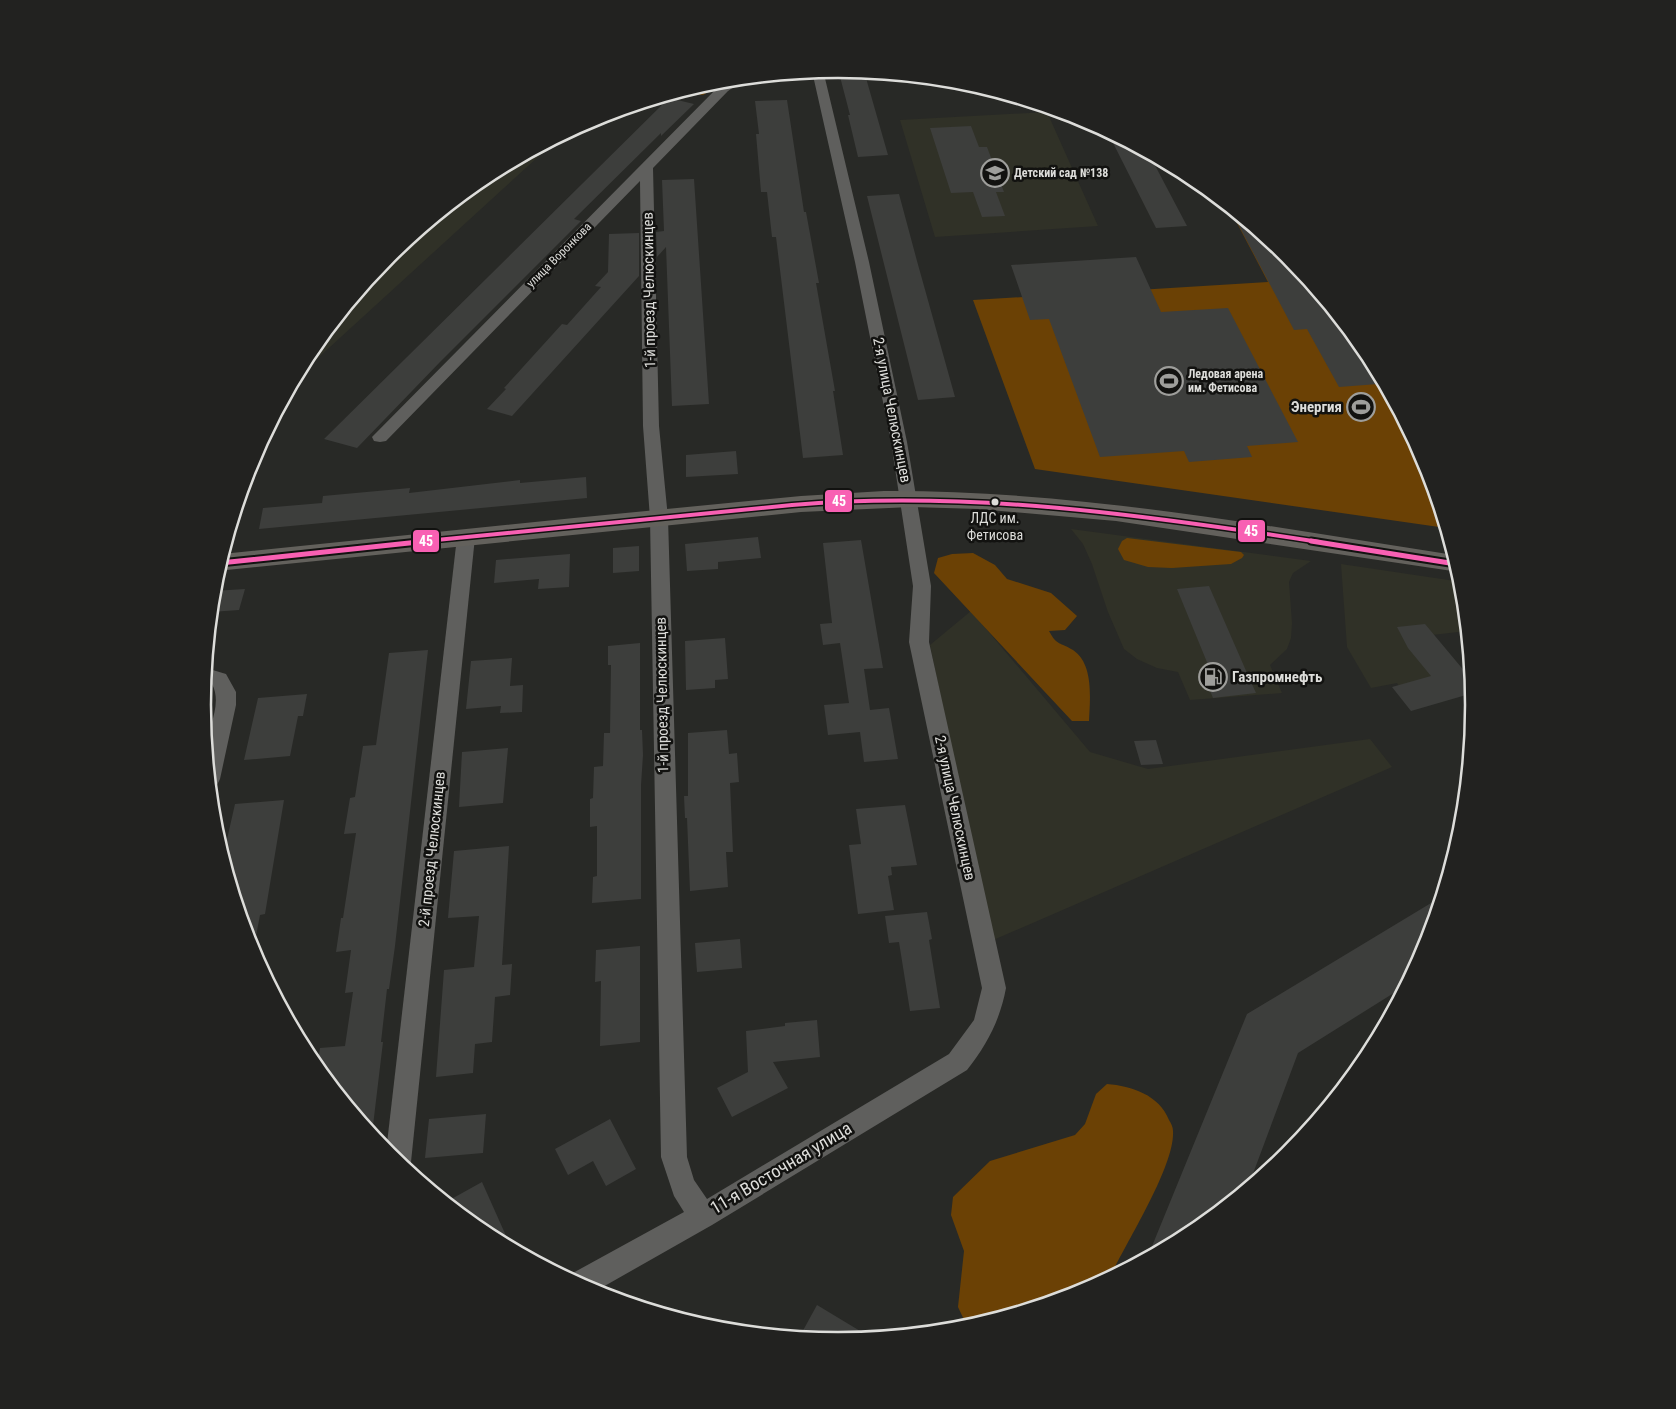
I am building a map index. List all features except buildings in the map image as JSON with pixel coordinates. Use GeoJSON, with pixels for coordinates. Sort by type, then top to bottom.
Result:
{"type":"FeatureCollection","features":[{"type":"Feature","properties":{"kind":"main road"},"geometry":{"type":"LineString","coordinates":[[227,563],[660,518],[860,500],[908,499],[1001,503],[1103,513],[1194,524],[1449,563]]}},
{"type":"Feature","properties":{"kind":"street","name":"2-я улица Челюскинцев"},"geometry":{"type":"LineString","coordinates":[[820,78],[864,272],[899,442],[922,586],[919,642],[994,988],[990,1013],[974,1042]]}},
{"type":"Feature","properties":{"kind":"street","name":"улица Воронкова"},"geometry":{"type":"LineString","coordinates":[[380,437],[723,89]]}},
{"type":"Feature","properties":{"kind":"street","name":"1-й проезд Челюскинцев"},"geometry":{"type":"LineString","coordinates":[[646,166],[651,426],[660,518],[674,1156],[683,1186],[703,1216]]}},
{"type":"Feature","properties":{"kind":"street","name":"2-й проезд Челюскинцев"},"geometry":{"type":"LineString","coordinates":[[399,1152],[466,537]]}},
{"type":"Feature","properties":{"kind":"street"},"geometry":{"type":"LineString","coordinates":[[212,678],[218,679],[226,692],[226,705],[214,762]]}},
{"type":"Feature","properties":{"kind":"street","name":"11-я Восточная улица"},"geometry":{"type":"LineString","coordinates":[[588,1279],[703,1216],[958,1062],[974,1042]]}},
{"type":"Feature","properties":{"kind":"shaded area","name":"Детский сад №138"},"geometry":{"type":"Polygon","coordinates":[[[1043,112],[1048,114],[1098,226],[935,237],[900,120],[1043,112]]]}},
{"type":"Feature","properties":{"kind":"shaded area"},"geometry":{"type":"Polygon","coordinates":[[[544,151],[313,363],[367,291],[425,233],[456,207],[490,183],[544,151]]]}},
{"type":"Feature","properties":{"kind":"shaded area"},"geometry":{"type":"Polygon","coordinates":[[[1235,220],[1281,261],[1309,291],[1359,356],[1381,391],[1400,427],[1432,503],[1439,527],[1035,469],[973,300],[1268,282],[1235,220]]]}},
{"type":"Feature","properties":{"kind":"shaded area"},"geometry":{"type":"Polygon","coordinates":[[[1071,529],[1311,561],[1293,573],[1289,582],[1292,623],[1291,638],[1287,649],[1270,665],[1282,693],[1190,700],[1178,672],[1157,668],[1137,659],[1124,649],[1108,612],[1092,564],[1083,544],[1071,529]]]}},
{"type":"Feature","properties":{"kind":"shaded area"},"geometry":{"type":"Polygon","coordinates":[[[1127,538],[1241,552],[1244,555],[1231,564],[1172,568],[1148,567],[1124,560],[1118,549],[1122,541],[1127,538]]]}},
{"type":"Feature","properties":{"kind":"shaded area"},"geometry":{"type":"Polygon","coordinates":[[[973,553],[995,565],[1007,579],[1051,593],[1077,616],[1065,630],[1049,631],[1057,641],[1080,656],[1088,673],[1089,721],[1072,721],[934,573],[938,558],[952,554],[973,553]]]}},
{"type":"Feature","properties":{"kind":"shaded area"},"geometry":{"type":"Polygon","coordinates":[[[1341,564],[1453,581],[1461,632],[1432,635],[1464,676],[1465,689],[1413,706],[1397,683],[1371,688],[1347,647],[1341,564]]]}},
{"type":"Feature","properties":{"kind":"shaded area"},"geometry":{"type":"Polygon","coordinates":[[[971,611],[1090,752],[1148,769],[1370,739],[1392,767],[991,941],[930,645],[971,611]]]}},
{"type":"Feature","properties":{"kind":"shaded area"},"geometry":{"type":"Polygon","coordinates":[[[1107,1084],[1126,1087],[1144,1093],[1159,1104],[1172,1125],[1173,1131],[1172,1145],[1160,1180],[1115,1267],[1078,1284],[1040,1298],[963,1318],[958,1307],[964,1251],[951,1215],[953,1197],[990,1161],[1075,1135],[1085,1124],[1096,1094],[1107,1084]]]}},
{"type":"Feature","properties":{"kind":"transit line","name":"45"},"geometry":{"type":"LineString","coordinates":[[227,562],[792,505],[852,500],[911,499],[980,501],[1116,513],[1253,532],[1449,563]]}},
{"type":"Feature","properties":{"kind":"place","name":"Детский сад №138"},"geometry":{"type":"Point","coordinates":[995,173]}},
{"type":"Feature","properties":{"kind":"place","name":"Ледовая арена им. Фетисова"},"geometry":{"type":"Point","coordinates":[1169,381]}},
{"type":"Feature","properties":{"kind":"place","name":"Энергия"},"geometry":{"type":"Point","coordinates":[1361,407]}},
{"type":"Feature","properties":{"kind":"place","name":"ЛДС им. Фетисова"},"geometry":{"type":"Point","coordinates":[995,502]}},
{"type":"Feature","properties":{"kind":"place","name":"Газпромнефть"},"geometry":{"type":"Point","coordinates":[1213,677]}}]}
